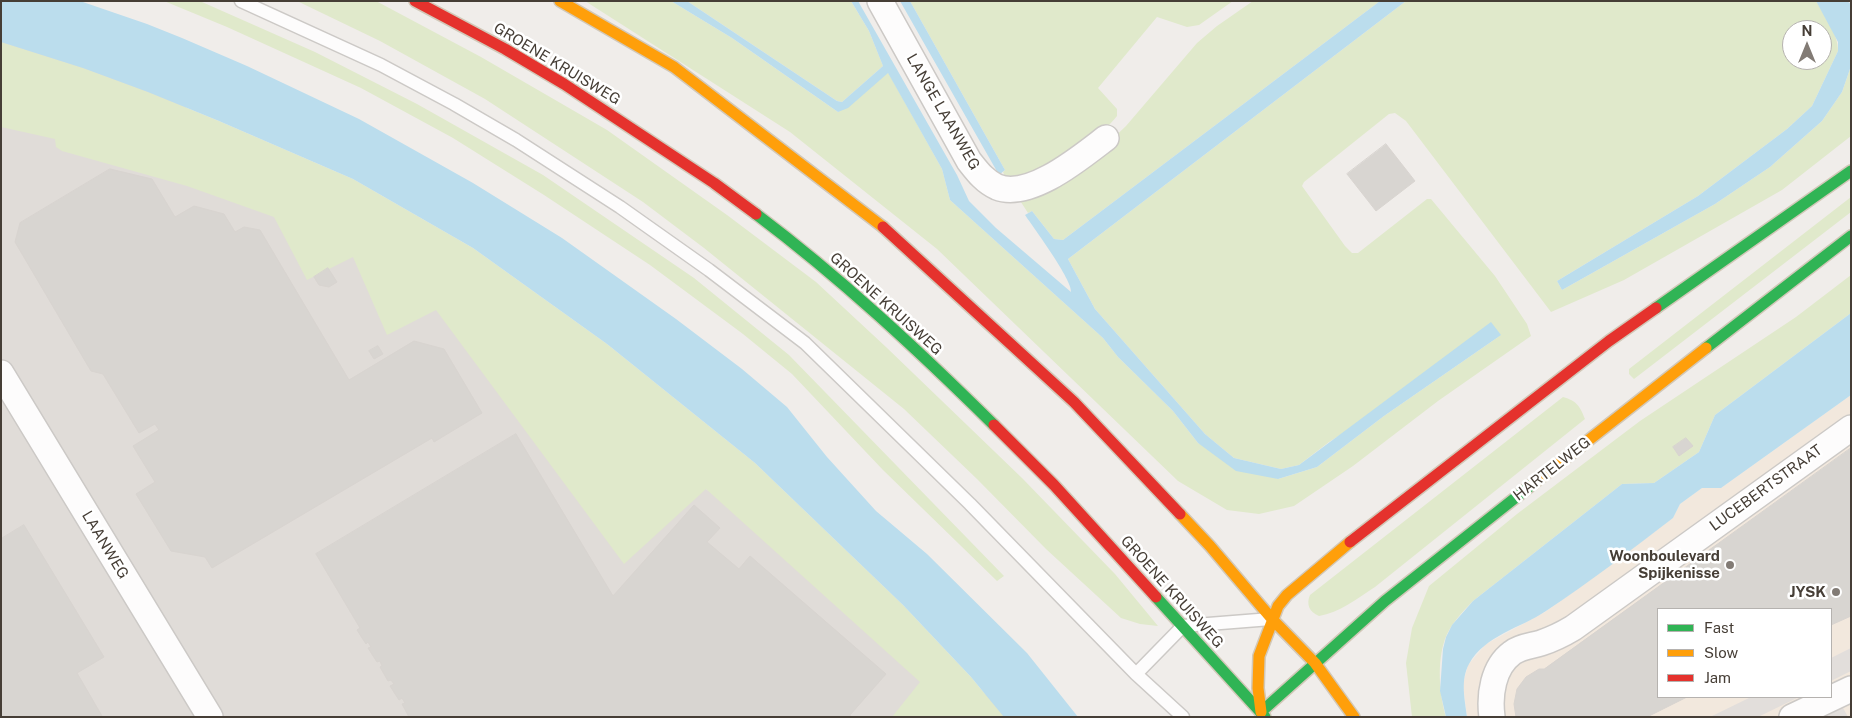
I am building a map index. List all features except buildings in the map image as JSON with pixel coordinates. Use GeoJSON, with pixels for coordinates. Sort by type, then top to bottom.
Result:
{"type":"FeatureCollection","features":[{"type":"Feature","properties":{"kind":"main road","name":"GROENE KRUISWEG"},"geometry":{"type":"LineString","coordinates":[[415,1],[505,49],[564,84],[714,183],[802,249],[870,307],[937,369],[1054,485],[1183,626],[1261,715]]}},
{"type":"Feature","properties":{"kind":"main road"},"geometry":{"type":"LineString","coordinates":[[560,1],[674,68],[887,230],[1074,402],[1210,546],[1272,619],[1316,664],[1354,717]]}},
{"type":"Feature","properties":{"kind":"main road"},"geometry":{"type":"LineString","coordinates":[[1261,715],[1258,688],[1259,656],[1272,619],[1278,606],[1287,595],[1327,560],[1608,341],[1851,171]]}},
{"type":"Feature","properties":{"kind":"main road","name":"HARTELWEG"},"geometry":{"type":"LineString","coordinates":[[1261,715],[1401,589],[1651,390],[1851,236]]}},
{"type":"Feature","properties":{"kind":"street","name":"LANGE LAANWEG"},"geometry":{"type":"LineString","coordinates":[[880,1],[969,161],[982,177],[998,187],[1015,189],[1040,183],[1074,162],[1106,138]]}},
{"type":"Feature","properties":{"kind":"street","name":"LAANWEG"},"geometry":{"type":"LineString","coordinates":[[1,373],[210,717]]}},
{"type":"Feature","properties":{"kind":"street","name":"LUCEBERTSTRAAT"},"geometry":{"type":"LineString","coordinates":[[1492,717],[1491,690],[1496,674],[1503,662],[1513,652],[1557,637],[1573,628],[1851,428]]}},
{"type":"Feature","properties":{"kind":"street"},"geometry":{"type":"LineString","coordinates":[[1792,717],[1851,689]]}},
{"type":"Feature","properties":{"kind":"lane"},"geometry":{"type":"LineString","coordinates":[[241,1],[381,65],[454,104],[516,140],[620,207],[709,270],[805,343],[970,504],[1136,674],[1183,717]]}},
{"type":"Feature","properties":{"kind":"lane"},"geometry":{"type":"LineString","coordinates":[[1136,674],[1183,626],[1272,619]]}},
{"type":"Feature","properties":{"kind":"shaded area"},"geometry":{"type":"Polygon","coordinates":[[[1,14],[90,37],[1017,717],[1,717],[1,14]]]}},
{"type":"Feature","properties":{"kind":"shaded area","name":"Woonboulevard Spijkenisse"},"geometry":{"type":"Polygon","coordinates":[[[1851,395],[1851,717],[1467,717],[1463,684],[1468,665],[1486,644],[1545,612],[1673,518],[1680,504],[1702,488],[1721,488],[1851,395]]]}},
{"type":"Feature","properties":{"kind":"shaded area"},"geometry":{"type":"Polygon","coordinates":[[[1851,648],[1851,671],[1832,680],[1832,658],[1851,648]]]}},
{"type":"Feature","properties":{"kind":"shaded area"},"geometry":{"type":"Polygon","coordinates":[[[1749,698],[1797,698],[1758,717],[1710,717],[1749,698]]]}},
{"type":"Feature","properties":{"kind":"shaded area"},"geometry":{"type":"Polygon","coordinates":[[[1842,706],[1848,717],[1821,717],[1842,706]]]}},
{"type":"Feature","properties":{"kind":"green space"},"geometry":{"type":"Polygon","coordinates":[[[164,1],[202,2],[315,52],[417,104],[543,175],[694,278],[789,355],[1004,576],[997,581],[883,470],[792,374],[743,334],[650,265],[453,138],[361,88],[227,27],[164,1]]]}},
{"type":"Feature","properties":{"kind":"green space"},"geometry":{"type":"Polygon","coordinates":[[[297,1],[376,1],[481,57],[607,130],[727,215],[816,282],[886,347],[1022,478],[1115,574],[1158,626],[1140,624],[1121,618],[1046,549],[904,409],[704,248],[643,202],[485,99],[380,41],[297,1]]]}},
{"type":"Feature","properties":{"kind":"green space"},"geometry":{"type":"Polygon","coordinates":[[[585,1],[671,1],[732,38],[838,112],[888,72],[942,169],[950,200],[1103,338],[1118,357],[1173,411],[1198,443],[1278,479],[1317,467],[1384,416],[1501,335],[1329,442],[1299,465],[1281,469],[1234,458],[1205,434],[1095,309],[1068,259],[1406,1],[1816,1],[1827,20],[1782,20],[1782,70],[1829,70],[1812,106],[1787,129],[1698,196],[1557,281],[1562,290],[1715,204],[1770,167],[1822,121],[1842,92],[1851,66],[1851,136],[1782,190],[1624,280],[1551,312],[1406,121],[1395,113],[1389,114],[1304,182],[1302,186],[1352,253],[1358,253],[1427,199],[1431,199],[1495,276],[1527,324],[1531,336],[1438,401],[1353,466],[1294,506],[1259,514],[1227,510],[1178,481],[937,249],[790,132],[585,1]]]}},
{"type":"Feature","properties":{"kind":"green space"},"geometry":{"type":"Polygon","coordinates":[[[687,1],[851,1],[869,31],[883,66],[842,102],[837,101],[687,1]]]}},
{"type":"Feature","properties":{"kind":"green space"},"geometry":{"type":"Polygon","coordinates":[[[910,1],[1233,1],[1199,25],[1187,27],[1157,17],[1098,88],[1117,109],[1117,116],[1111,123],[1085,146],[1049,170],[1034,176],[1007,181],[1003,172],[1005,170],[910,1]]]}},
{"type":"Feature","properties":{"kind":"green space"},"geometry":{"type":"Polygon","coordinates":[[[1253,1],[1380,1],[1063,240],[1054,239],[1032,211],[1028,213],[1017,196],[1108,143],[1126,126],[1197,43],[1217,26],[1253,1]]]}},
{"type":"Feature","properties":{"kind":"green space"},"geometry":{"type":"Polygon","coordinates":[[[1832,29],[1836,38],[1838,51],[1832,64],[1832,29]]]}},
{"type":"Feature","properties":{"kind":"green space"},"geometry":{"type":"Polygon","coordinates":[[[1,42],[83,68],[148,92],[353,179],[473,248],[607,344],[755,463],[903,605],[971,677],[1004,717],[892,717],[920,682],[706,489],[624,564],[436,310],[387,335],[353,257],[307,280],[274,217],[187,186],[62,151],[56,147],[55,139],[1,127],[1,42]]]}},
{"type":"Feature","properties":{"kind":"green space"},"geometry":{"type":"Polygon","coordinates":[[[1851,197],[1851,212],[1634,379],[1629,374],[1629,369],[1851,197]]]}},
{"type":"Feature","properties":{"kind":"green space"},"geometry":{"type":"Polygon","coordinates":[[[1851,275],[1851,313],[1715,415],[1699,452],[1654,483],[1622,484],[1473,601],[1450,629],[1442,648],[1440,678],[1446,717],[1412,717],[1406,663],[1412,628],[1429,586],[1517,514],[1640,421],[1796,317],[1851,275]]]}},
{"type":"Feature","properties":{"kind":"green space"},"geometry":{"type":"Polygon","coordinates":[[[1563,397],[1572,400],[1577,405],[1585,419],[1375,587],[1334,612],[1319,616],[1311,610],[1308,605],[1310,595],[1563,397]]]}},
{"type":"Feature","properties":{"kind":"water"},"geometry":{"type":"Polygon","coordinates":[[[1,1],[80,1],[182,38],[247,66],[359,119],[473,183],[562,238],[676,319],[742,369],[787,407],[827,457],[876,511],[927,554],[1027,653],[1078,717],[1004,717],[971,677],[903,605],[755,463],[607,344],[473,248],[353,179],[148,92],[83,68],[1,42],[1,1]]]}},
{"type":"Feature","properties":{"kind":"water"},"geometry":{"type":"Polygon","coordinates":[[[671,1],[687,1],[837,101],[842,102],[883,66],[869,31],[851,1],[858,1],[957,175],[969,201],[996,228],[1071,292],[1060,266],[1025,215],[1032,211],[1054,239],[1063,240],[1380,1],[1406,1],[1068,259],[1095,309],[1205,434],[1234,458],[1281,469],[1299,465],[1491,322],[1501,335],[1384,416],[1317,467],[1278,479],[1236,471],[1198,443],[1173,411],[1118,357],[1103,338],[950,200],[942,169],[888,73],[848,108],[838,112],[732,38],[671,1]]]}},
{"type":"Feature","properties":{"kind":"water"},"geometry":{"type":"Polygon","coordinates":[[[900,1],[910,1],[1005,170],[999,175],[900,1]]]}},
{"type":"Feature","properties":{"kind":"water"},"geometry":{"type":"Polygon","coordinates":[[[1816,1],[1847,1],[1851,4],[1851,66],[1842,92],[1822,121],[1770,167],[1715,204],[1562,290],[1557,281],[1698,196],[1787,129],[1812,106],[1829,70],[1832,70],[1832,64],[1838,51],[1838,42],[1832,31],[1832,20],[1826,20],[1816,1]]]}},
{"type":"Feature","properties":{"kind":"water"},"geometry":{"type":"Polygon","coordinates":[[[1851,313],[1851,395],[1721,488],[1702,488],[1680,504],[1673,518],[1594,577],[1546,611],[1484,646],[1476,654],[1466,670],[1464,690],[1467,717],[1446,717],[1440,691],[1443,649],[1452,625],[1473,601],[1622,484],[1654,483],[1699,452],[1715,415],[1851,313]]]}},
{"type":"Feature","properties":{"kind":"traffic: fast"},"geometry":{"type":"LineString","coordinates":[[1656,308],[1851,171]]}},
{"type":"Feature","properties":{"kind":"traffic: fast"},"geometry":{"type":"LineString","coordinates":[[756,214],[849,289],[937,369],[994,425]]}},
{"type":"Feature","properties":{"kind":"traffic: fast"},"geometry":{"type":"LineString","coordinates":[[1706,348],[1851,236]]}},
{"type":"Feature","properties":{"kind":"traffic: fast"},"geometry":{"type":"LineString","coordinates":[[1261,712],[1385,601],[1534,483]]}},
{"type":"Feature","properties":{"kind":"traffic: fast"},"geometry":{"type":"LineString","coordinates":[[1156,597],[1265,717]]}},
{"type":"Feature","properties":{"kind":"traffic: slow"},"geometry":{"type":"LineString","coordinates":[[560,1],[674,67],[883,227]]}},
{"type":"Feature","properties":{"kind":"traffic: slow"},"geometry":{"type":"LineString","coordinates":[[1534,483],[1706,348]]}},
{"type":"Feature","properties":{"kind":"traffic: slow"},"geometry":{"type":"LineString","coordinates":[[1180,514],[1272,619],[1315,663],[1354,717]]}},
{"type":"Feature","properties":{"kind":"traffic: slow"},"geometry":{"type":"LineString","coordinates":[[1261,712],[1258,688],[1259,656],[1278,606],[1287,595],[1350,542]]}},
{"type":"Feature","properties":{"kind":"traffic: jam"},"geometry":{"type":"LineString","coordinates":[[415,1],[505,49],[564,84],[714,183],[756,214]]}},
{"type":"Feature","properties":{"kind":"traffic: jam"},"geometry":{"type":"LineString","coordinates":[[883,227],[1074,402],[1180,514]]}},
{"type":"Feature","properties":{"kind":"traffic: jam"},"geometry":{"type":"LineString","coordinates":[[1350,542],[1609,341],[1656,308]]}},
{"type":"Feature","properties":{"kind":"traffic: jam"},"geometry":{"type":"LineString","coordinates":[[994,425],[1054,485],[1156,597]]}},
{"type":"Feature","properties":{"kind":"place","name":"Woonboulevard Spijkenisse"},"geometry":{"type":"Point","coordinates":[1730,565]}},
{"type":"Feature","properties":{"kind":"place","name":"JYSK"},"geometry":{"type":"Point","coordinates":[1836,592]}}]}
